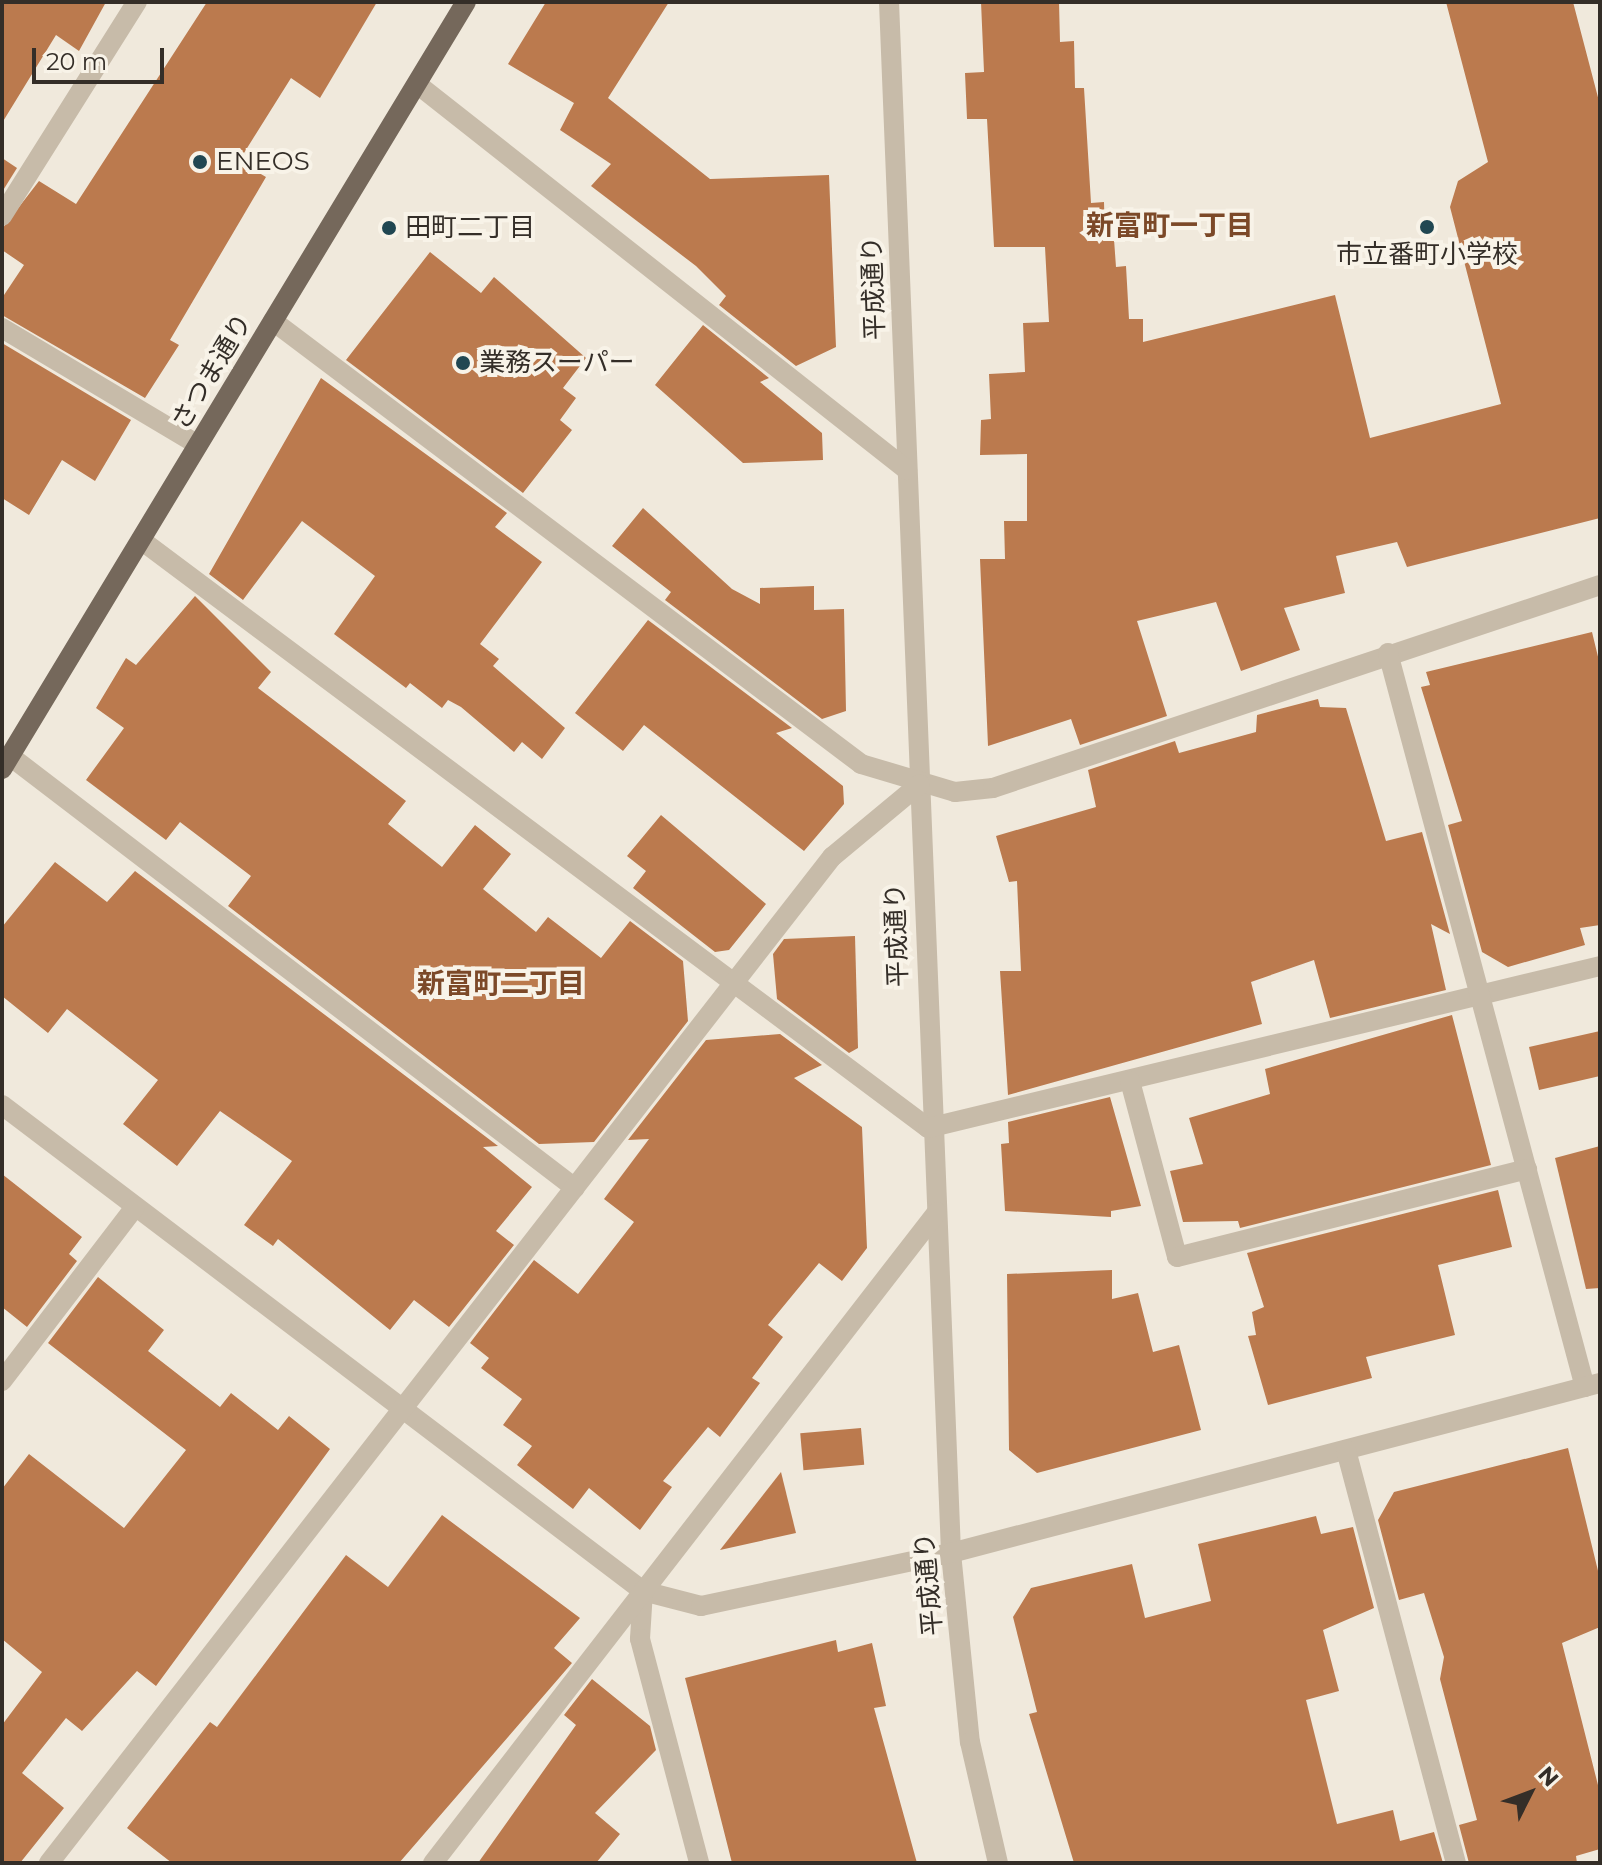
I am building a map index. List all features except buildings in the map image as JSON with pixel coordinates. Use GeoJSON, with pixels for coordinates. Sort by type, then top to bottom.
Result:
{"type":"FeatureCollection","features":[{"type":"Feature","properties":{"kind":"main road","name":"さつま通り"},"geometry":{"type":"LineString","coordinates":[[6,762],[466,2]]}},
{"type":"Feature","properties":{"kind":"street"},"geometry":{"type":"LineString","coordinates":[[2,216],[137,2]]}},
{"type":"Feature","properties":{"kind":"street","name":"平成通り"},"geometry":{"type":"LineString","coordinates":[[889,2],[920,784],[928,1128],[937,1212],[951,1553],[970,1742],[998,1863]]}},
{"type":"Feature","properties":{"kind":"street"},"geometry":{"type":"LineString","coordinates":[[417,84],[907,470]]}},
{"type":"Feature","properties":{"kind":"street"},"geometry":{"type":"LineString","coordinates":[[273,321],[861,764],[955,792],[993,788],[1388,653],[1600,585]]}},
{"type":"Feature","properties":{"kind":"street"},"geometry":{"type":"LineString","coordinates":[[2,328],[198,445]]}},
{"type":"Feature","properties":{"kind":"street"},"geometry":{"type":"LineString","coordinates":[[141,540],[732,986],[928,1128],[1600,966]]}},
{"type":"Feature","properties":{"kind":"street"},"geometry":{"type":"LineString","coordinates":[[2,1105],[643,1591],[701,1606],[951,1553],[1592,1385],[1527,1169],[1388,653]]}},
{"type":"Feature","properties":{"kind":"street"},"geometry":{"type":"LineString","coordinates":[[6,762],[575,1188]]}},
{"type":"Feature","properties":{"kind":"street"},"geometry":{"type":"LineString","coordinates":[[49,1863],[832,857],[920,784]]}},
{"type":"Feature","properties":{"kind":"street"},"geometry":{"type":"LineString","coordinates":[[1130,1081],[1177,1257],[1527,1169]]}},
{"type":"Feature","properties":{"kind":"street"},"geometry":{"type":"LineString","coordinates":[[2,1381],[135,1207]]}},
{"type":"Feature","properties":{"kind":"street"},"geometry":{"type":"LineString","coordinates":[[433,1863],[937,1212]]}},
{"type":"Feature","properties":{"kind":"street"},"geometry":{"type":"LineString","coordinates":[[1346,1450],[1456,1863]]}},
{"type":"Feature","properties":{"kind":"street"},"geometry":{"type":"LineString","coordinates":[[643,1591],[640,1639],[699,1863]]}},
{"type":"Feature","properties":{"kind":"place","name":"ENEOS"},"geometry":{"type":"Point","coordinates":[200,162]}},
{"type":"Feature","properties":{"kind":"place","name":"市立番町小学校"},"geometry":{"type":"Point","coordinates":[1427,227]}},
{"type":"Feature","properties":{"kind":"place","name":"田町二丁目"},"geometry":{"type":"Point","coordinates":[389,228]}},
{"type":"Feature","properties":{"kind":"place","name":"業務スーパー"},"geometry":{"type":"Point","coordinates":[463,363]}},
{"type":"Feature","properties":{"kind":"district","name":"新富町一丁目"},"geometry":{"type":"Point","coordinates":[1170,225]}},
{"type":"Feature","properties":{"kind":"district","name":"新富町二丁目"},"geometry":{"type":"Point","coordinates":[501,983]}}]}
